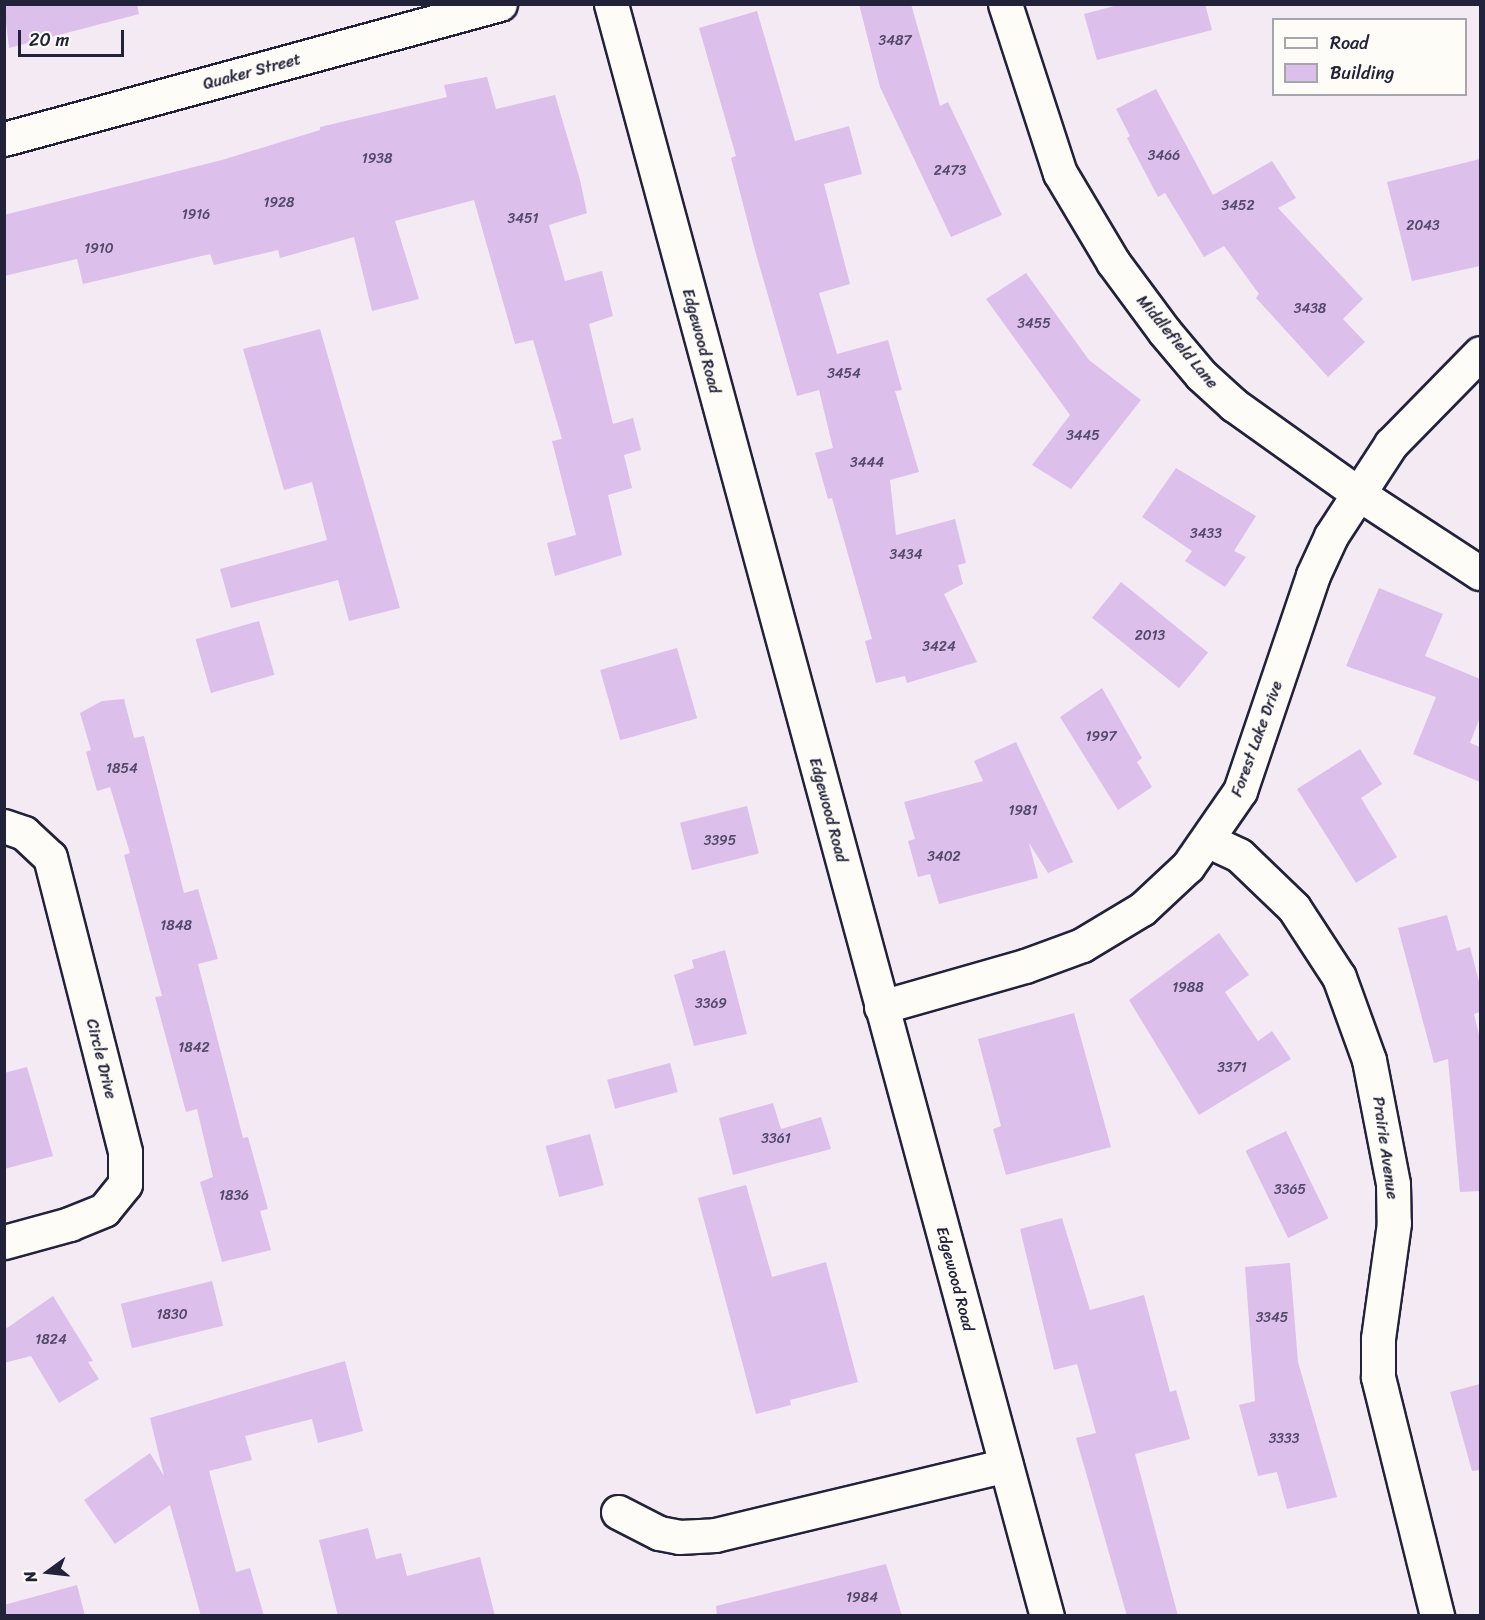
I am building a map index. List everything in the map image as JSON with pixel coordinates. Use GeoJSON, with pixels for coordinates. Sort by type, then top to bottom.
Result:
{"type":"FeatureCollection","features":[{"type":"Feature","properties":{"kind":"street","name":"Quaker Street"},"geometry":{"type":"LineString","coordinates":[[4,139],[500,4]]}},
{"type":"Feature","properties":{"kind":"street","name":"Edgewood Road"},"geometry":{"type":"LineString","coordinates":[[610,4],[1047,1616]]}},
{"type":"Feature","properties":{"kind":"street","name":"Middlefield Lane"},"geometry":{"type":"LineString","coordinates":[[1005,4],[1060,173],[1084,219],[1119,271],[1201,375],[1234,405],[1356,492],[1480,573]]}},
{"type":"Feature","properties":{"kind":"street","name":"Forest Lake Drive"},"geometry":{"type":"LineString","coordinates":[[881,1007],[1025,966],[1082,945],[1157,897],[1209,841],[1240,791],[1313,575],[1356,492],[1404,428],[1480,353]]}},
{"type":"Feature","properties":{"kind":"street","name":"Circle Drive"},"geometry":{"type":"LineString","coordinates":[[4,826],[24,832],[50,857],[124,1152],[125,1184],[104,1210],[70,1224],[4,1242]]}},
{"type":"Feature","properties":{"kind":"street","name":"Prairie Avenue"},"geometry":{"type":"LineString","coordinates":[[1209,841],[1239,855],[1294,908],[1339,977],[1370,1060],[1393,1184],[1394,1223],[1378,1340],[1378,1377],[1437,1616]]}},
{"type":"Feature","properties":{"kind":"street"},"geometry":{"type":"LineString","coordinates":[[618,1512],[658,1533],[679,1537],[715,1535],[1006,1465]]}},
{"type":"Feature","properties":{"kind":"building"},"geometry":{"type":"Polygon","coordinates":[[[4,4],[137,4],[139,14],[9,48],[4,4]]]}},
{"type":"Feature","properties":{"kind":"building"},"geometry":{"type":"Polygon","coordinates":[[[859,4],[911,4],[940,106],[948,102],[1002,215],[951,237],[880,87],[859,4]]]}},
{"type":"Feature","properties":{"kind":"building"},"geometry":{"type":"Polygon","coordinates":[[[1122,4],[1205,4],[1212,30],[1097,60],[1084,14],[1122,4]]]}},
{"type":"Feature","properties":{"kind":"building"},"geometry":{"type":"Polygon","coordinates":[[[757,11],[795,141],[849,126],[862,174],[824,184],[850,284],[819,293],[837,354],[888,340],[902,390],[895,391],[919,472],[890,480],[896,535],[955,519],[966,563],[958,565],[963,584],[944,594],[977,662],[907,683],[905,676],[876,683],[865,641],[872,639],[832,498],[828,499],[815,453],[833,448],[819,390],[797,396],[756,254],[731,158],[736,156],[699,28],[757,11]]]}},
{"type":"Feature","properties":{"kind":"building"},"geometry":{"type":"Polygon","coordinates":[[[487,77],[496,109],[555,95],[580,180],[587,213],[549,225],[565,281],[602,271],[613,316],[589,324],[613,424],[633,418],[641,450],[624,455],[632,488],[608,495],[622,555],[555,576],[547,543],[576,535],[552,441],[562,439],[533,340],[515,344],[474,200],[395,221],[419,299],[372,311],[354,237],[280,258],[278,250],[214,265],[210,254],[83,284],[77,259],[4,276],[4,215],[222,160],[320,130],[320,127],[447,97],[444,85],[487,77]]]}},
{"type":"Feature","properties":{"kind":"building"},"geometry":{"type":"Polygon","coordinates":[[[1156,89],[1213,195],[1272,161],[1296,198],[1278,208],[1363,299],[1343,319],[1365,342],[1328,377],[1256,298],[1259,294],[1224,246],[1204,257],[1165,193],[1158,197],[1127,138],[1130,136],[1116,109],[1156,89]]]}},
{"type":"Feature","properties":{"kind":"building"},"geometry":{"type":"Polygon","coordinates":[[[1480,159],[1480,266],[1412,281],[1387,182],[1480,159]]]}},
{"type":"Feature","properties":{"kind":"building"},"geometry":{"type":"Polygon","coordinates":[[[1026,273],[1089,360],[1141,400],[1071,489],[1032,465],[1070,415],[986,299],[1026,273]]]}},
{"type":"Feature","properties":{"kind":"building"},"geometry":{"type":"Polygon","coordinates":[[[320,329],[400,608],[349,621],[338,580],[231,608],[220,569],[327,540],[312,482],[284,490],[243,349],[320,329]]]}},
{"type":"Feature","properties":{"kind":"building"},"geometry":{"type":"Polygon","coordinates":[[[1176,468],[1256,516],[1234,551],[1246,557],[1225,587],[1185,561],[1192,551],[1142,517],[1176,468]]]}},
{"type":"Feature","properties":{"kind":"building"},"geometry":{"type":"Polygon","coordinates":[[[1121,582],[1208,652],[1179,688],[1092,618],[1121,582]]]}},
{"type":"Feature","properties":{"kind":"building"},"geometry":{"type":"Polygon","coordinates":[[[1379,588],[1443,614],[1425,656],[1480,679],[1480,717],[1470,743],[1480,747],[1480,782],[1413,754],[1436,697],[1346,666],[1379,588]]]}},
{"type":"Feature","properties":{"kind":"building"},"geometry":{"type":"Polygon","coordinates":[[[259,621],[274,675],[211,693],[196,639],[259,621]]]}},
{"type":"Feature","properties":{"kind":"building"},"geometry":{"type":"Polygon","coordinates":[[[677,648],[697,718],[620,740],[600,670],[677,648]]]}},
{"type":"Feature","properties":{"kind":"building"},"geometry":{"type":"Polygon","coordinates":[[[1102,688],[1142,758],[1137,762],[1152,787],[1118,810],[1060,717],[1102,688]]]}},
{"type":"Feature","properties":{"kind":"building"},"geometry":{"type":"Polygon","coordinates":[[[124,699],[134,738],[144,736],[184,893],[198,889],[218,959],[198,964],[243,1138],[248,1137],[268,1209],[260,1211],[271,1250],[222,1262],[200,1182],[213,1177],[197,1109],[186,1112],[155,997],[162,996],[124,855],[130,853],[110,787],[97,791],[86,752],[91,750],[80,713],[102,701],[124,699]]]}},
{"type":"Feature","properties":{"kind":"building"},"geometry":{"type":"Polygon","coordinates":[[[1016,742],[1073,862],[1048,873],[1029,843],[1038,878],[939,904],[930,874],[918,877],[908,841],[915,839],[904,802],[983,781],[974,761],[1016,742]]]}},
{"type":"Feature","properties":{"kind":"building"},"geometry":{"type":"Polygon","coordinates":[[[1360,749],[1382,784],[1361,798],[1397,857],[1356,883],[1297,789],[1360,749]]]}},
{"type":"Feature","properties":{"kind":"building"},"geometry":{"type":"Polygon","coordinates":[[[747,806],[759,854],[692,870],[680,823],[747,806]]]}},
{"type":"Feature","properties":{"kind":"building"},"geometry":{"type":"Polygon","coordinates":[[[1447,915],[1457,951],[1470,947],[1480,986],[1480,1012],[1474,1014],[1480,1039],[1480,1191],[1460,1192],[1448,1059],[1434,1063],[1398,928],[1447,915]]]}},
{"type":"Feature","properties":{"kind":"building"},"geometry":{"type":"Polygon","coordinates":[[[1219,933],[1249,975],[1225,992],[1258,1041],[1272,1031],[1291,1059],[1199,1115],[1129,1000],[1219,933]]]}},
{"type":"Feature","properties":{"kind":"building"},"geometry":{"type":"Polygon","coordinates":[[[725,950],[747,1034],[694,1046],[674,975],[694,968],[692,960],[725,950]]]}},
{"type":"Feature","properties":{"kind":"building"},"geometry":{"type":"Polygon","coordinates":[[[1074,1013],[1111,1147],[1006,1175],[993,1129],[1001,1126],[978,1039],[1074,1013]]]}},
{"type":"Feature","properties":{"kind":"building"},"geometry":{"type":"Polygon","coordinates":[[[670,1063],[678,1092],[615,1109],[607,1080],[670,1063]]]}},
{"type":"Feature","properties":{"kind":"building"},"geometry":{"type":"Polygon","coordinates":[[[27,1067],[53,1156],[4,1169],[4,1073],[27,1067]]]}},
{"type":"Feature","properties":{"kind":"building"},"geometry":{"type":"Polygon","coordinates":[[[773,1103],[781,1129],[821,1117],[831,1149],[733,1175],[719,1118],[773,1103]]]}},
{"type":"Feature","properties":{"kind":"building"},"geometry":{"type":"Polygon","coordinates":[[[1286,1131],[1329,1218],[1288,1238],[1246,1151],[1286,1131]]]}},
{"type":"Feature","properties":{"kind":"building"},"geometry":{"type":"Polygon","coordinates":[[[590,1134],[604,1185],[559,1197],[546,1146],[590,1134]]]}},
{"type":"Feature","properties":{"kind":"building"},"geometry":{"type":"Polygon","coordinates":[[[746,1185],[772,1277],[826,1262],[858,1382],[790,1400],[791,1405],[756,1414],[698,1198],[746,1185]]]}},
{"type":"Feature","properties":{"kind":"building"},"geometry":{"type":"Polygon","coordinates":[[[1062,1218],[1090,1310],[1144,1295],[1170,1392],[1176,1390],[1190,1439],[1135,1454],[1178,1616],[1127,1616],[1076,1438],[1096,1433],[1077,1364],[1054,1370],[1020,1229],[1062,1218]]]}},
{"type":"Feature","properties":{"kind":"building"},"geometry":{"type":"Polygon","coordinates":[[[1290,1263],[1298,1362],[1337,1497],[1287,1509],[1277,1472],[1258,1476],[1239,1405],[1255,1401],[1245,1267],[1290,1263]]]}},
{"type":"Feature","properties":{"kind":"building"},"geometry":{"type":"Polygon","coordinates":[[[212,1281],[223,1326],[132,1348],[121,1304],[212,1281]]]}},
{"type":"Feature","properties":{"kind":"building"},"geometry":{"type":"Polygon","coordinates":[[[53,1296],[93,1361],[88,1362],[99,1379],[59,1403],[31,1356],[4,1363],[4,1330],[53,1296]]]}},
{"type":"Feature","properties":{"kind":"building"},"geometry":{"type":"Polygon","coordinates":[[[345,1361],[363,1431],[318,1443],[312,1419],[245,1436],[252,1460],[209,1471],[236,1572],[250,1568],[264,1616],[201,1616],[170,1505],[115,1544],[84,1500],[150,1453],[164,1476],[150,1418],[345,1361]]]}},
{"type":"Feature","properties":{"kind":"building"},"geometry":{"type":"Polygon","coordinates":[[[1480,1384],[1480,1470],[1472,1471],[1450,1392],[1480,1384]]]}},
{"type":"Feature","properties":{"kind":"building"},"geometry":{"type":"Polygon","coordinates":[[[368,1528],[376,1559],[401,1553],[407,1576],[480,1557],[495,1616],[338,1616],[319,1540],[368,1528]]]}},
{"type":"Feature","properties":{"kind":"building"},"geometry":{"type":"Polygon","coordinates":[[[886,1564],[902,1616],[717,1616],[716,1606],[886,1564]]]}},
{"type":"Feature","properties":{"kind":"building"},"geometry":{"type":"Polygon","coordinates":[[[77,1585],[85,1616],[4,1616],[4,1605],[77,1585]]]}}]}
